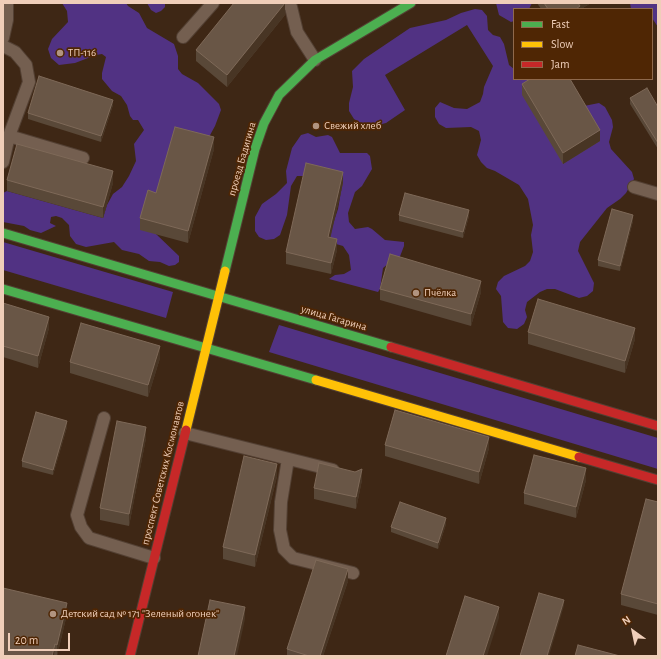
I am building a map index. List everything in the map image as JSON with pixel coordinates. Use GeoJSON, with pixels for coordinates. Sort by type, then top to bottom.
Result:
{"type":"FeatureCollection","features":[{"type":"Feature","properties":{"kind":"main road","name":"проезд Бадигина"},"geometry":{"type":"LineString","coordinates":[[219,297],[254,149],[264,123],[279,95],[315,60],[412,3]]}},
{"type":"Feature","properties":{"kind":"main road","name":"улица Гагарина"},"geometry":{"type":"LineString","coordinates":[[3,233],[658,426]]}},
{"type":"Feature","properties":{"kind":"main road"},"geometry":{"type":"LineString","coordinates":[[3,289],[206,350],[658,480]]}},
{"type":"Feature","properties":{"kind":"main road","name":"проспект Советских Космонавтов"},"geometry":{"type":"LineString","coordinates":[[130,656],[219,297]]}},
{"type":"Feature","properties":{"kind":"lane"},"geometry":{"type":"LineString","coordinates":[[3,38],[7,20],[7,3]]}},
{"type":"Feature","properties":{"kind":"lane"},"geometry":{"type":"LineString","coordinates":[[182,37],[213,3]]}},
{"type":"Feature","properties":{"kind":"lane"},"geometry":{"type":"LineString","coordinates":[[287,3],[292,7],[297,32],[315,60]]}},
{"type":"Feature","properties":{"kind":"lane"},"geometry":{"type":"LineString","coordinates":[[3,46],[15,52],[26,65],[29,82],[10,136],[3,162]]}},
{"type":"Feature","properties":{"kind":"lane"},"geometry":{"type":"LineString","coordinates":[[10,136],[83,158]]}},
{"type":"Feature","properties":{"kind":"lane"},"geometry":{"type":"LineString","coordinates":[[634,188],[658,194]]}},
{"type":"Feature","properties":{"kind":"lane"},"geometry":{"type":"LineString","coordinates":[[104,418],[77,516],[81,527],[89,538],[154,558]]}},
{"type":"Feature","properties":{"kind":"lane"},"geometry":{"type":"LineString","coordinates":[[185,433],[348,474]]}},
{"type":"Feature","properties":{"kind":"lane"},"geometry":{"type":"LineString","coordinates":[[288,459],[281,502],[280,530],[284,549],[293,558],[353,573]]}},
{"type":"Feature","properties":{"kind":"shaded area"},"geometry":{"type":"Polygon","coordinates":[[[62,3],[126,3],[139,13],[147,28],[174,44],[178,56],[178,69],[182,74],[198,83],[219,104],[221,110],[215,126],[156,234],[179,256],[179,262],[175,265],[169,266],[160,262],[149,261],[139,254],[122,250],[114,242],[86,247],[76,244],[70,236],[69,225],[62,218],[56,216],[51,217],[50,223],[56,226],[41,233],[30,230],[24,226],[3,222],[3,193],[7,191],[103,218],[107,205],[113,194],[122,187],[136,161],[134,144],[144,130],[138,120],[133,120],[130,116],[127,105],[121,96],[112,91],[102,79],[106,57],[102,54],[96,55],[75,63],[59,65],[51,58],[48,49],[52,39],[68,22],[67,11],[62,3]]]}},
{"type":"Feature","properties":{"kind":"shaded area"},"geometry":{"type":"Polygon","coordinates":[[[147,3],[165,3],[165,7],[156,13],[151,10],[147,3]]]}},
{"type":"Feature","properties":{"kind":"shaded area"},"geometry":{"type":"Polygon","coordinates":[[[496,3],[532,3],[530,8],[513,8],[513,21],[511,22],[499,15],[496,3]]]}},
{"type":"Feature","properties":{"kind":"shaded area"},"geometry":{"type":"Polygon","coordinates":[[[630,3],[658,3],[658,27],[653,20],[653,8],[631,8],[630,3]]]}},
{"type":"Feature","properties":{"kind":"shaded area"},"geometry":{"type":"Polygon","coordinates":[[[475,9],[482,10],[487,16],[488,30],[493,35],[500,37],[504,44],[509,65],[513,68],[513,80],[564,80],[584,106],[599,103],[605,107],[612,120],[613,127],[609,142],[611,149],[632,172],[634,179],[626,193],[607,208],[580,242],[578,251],[594,283],[593,291],[587,296],[579,298],[555,289],[547,289],[540,292],[527,302],[525,310],[527,317],[524,324],[517,329],[508,328],[503,322],[501,296],[496,289],[498,282],[504,276],[525,266],[530,261],[533,252],[531,235],[533,225],[528,199],[519,185],[487,168],[481,162],[477,155],[481,140],[479,131],[471,127],[446,128],[439,124],[435,117],[435,108],[440,102],[454,108],[467,109],[480,102],[484,87],[493,66],[467,25],[385,75],[405,110],[386,123],[378,125],[361,123],[354,119],[349,111],[349,103],[353,87],[352,71],[364,59],[410,28],[446,20],[461,13],[475,9]]]}},
{"type":"Feature","properties":{"kind":"shaded area"},"geometry":{"type":"Polygon","coordinates":[[[308,133],[316,137],[328,135],[332,137],[340,153],[367,153],[370,156],[372,169],[362,186],[355,192],[348,213],[349,222],[355,229],[368,227],[372,229],[385,240],[404,242],[399,259],[389,263],[383,268],[380,289],[378,292],[329,279],[335,275],[344,274],[351,270],[349,255],[343,246],[330,240],[330,233],[338,209],[342,186],[304,176],[297,176],[291,186],[287,215],[280,235],[274,239],[266,240],[259,237],[255,231],[255,217],[262,204],[276,194],[287,183],[286,171],[292,148],[301,135],[308,133]]]}},
{"type":"Feature","properties":{"kind":"shaded area"},"geometry":{"type":"Polygon","coordinates":[[[3,242],[173,292],[166,318],[3,270],[3,242]]]}},
{"type":"Feature","properties":{"kind":"shaded area"},"geometry":{"type":"Polygon","coordinates":[[[279,325],[658,438],[658,469],[269,352],[279,325]]]}},
{"type":"Feature","properties":{"kind":"building"},"geometry":{"type":"Polygon","coordinates":[[[234,3],[285,3],[227,75],[196,50],[234,3]]]}},
{"type":"Feature","properties":{"kind":"building"},"geometry":{"type":"Polygon","coordinates":[[[544,3],[578,3],[580,6],[577,8],[547,8],[544,3]]]}},
{"type":"Feature","properties":{"kind":"building"},"geometry":{"type":"Polygon","coordinates":[[[39,76],[113,100],[101,136],[28,113],[39,76]]]}},
{"type":"Feature","properties":{"kind":"building"},"geometry":{"type":"Polygon","coordinates":[[[528,80],[571,80],[600,130],[563,153],[522,84],[528,80]]]}},
{"type":"Feature","properties":{"kind":"building"},"geometry":{"type":"Polygon","coordinates":[[[647,88],[658,107],[658,143],[630,98],[647,88]]]}},
{"type":"Feature","properties":{"kind":"building"},"geometry":{"type":"Polygon","coordinates":[[[175,127],[214,137],[188,231],[140,218],[148,190],[156,193],[175,127]]]}},
{"type":"Feature","properties":{"kind":"building"},"geometry":{"type":"Polygon","coordinates":[[[17,144],[113,171],[103,207],[7,180],[17,144]]]}},
{"type":"Feature","properties":{"kind":"building"},"geometry":{"type":"Polygon","coordinates":[[[306,163],[343,172],[328,237],[337,239],[331,263],[286,252],[306,163]]]}},
{"type":"Feature","properties":{"kind":"building"},"geometry":{"type":"Polygon","coordinates":[[[405,193],[469,210],[463,232],[399,215],[405,193]]]}},
{"type":"Feature","properties":{"kind":"building"},"geometry":{"type":"Polygon","coordinates":[[[612,209],[633,215],[620,266],[598,260],[612,209]]]}},
{"type":"Feature","properties":{"kind":"building"},"geometry":{"type":"Polygon","coordinates":[[[390,254],[481,281],[471,314],[380,289],[390,254]]]}},
{"type":"Feature","properties":{"kind":"building"},"geometry":{"type":"Polygon","coordinates":[[[538,299],[635,328],[625,361],[528,332],[538,299]]]}},
{"type":"Feature","properties":{"kind":"building"},"geometry":{"type":"Polygon","coordinates":[[[3,303],[49,317],[38,356],[3,346],[3,303]]]}},
{"type":"Feature","properties":{"kind":"building"},"geometry":{"type":"Polygon","coordinates":[[[81,323],[160,346],[148,385],[70,362],[81,323]]]}},
{"type":"Feature","properties":{"kind":"building"},"geometry":{"type":"Polygon","coordinates":[[[395,410],[489,437],[479,472],[385,445],[395,410]]]}},
{"type":"Feature","properties":{"kind":"building"},"geometry":{"type":"Polygon","coordinates":[[[36,412],[67,421],[53,470],[22,461],[36,412]]]}},
{"type":"Feature","properties":{"kind":"building"},"geometry":{"type":"Polygon","coordinates":[[[117,421],[146,427],[129,514],[100,508],[117,421]]]}},
{"type":"Feature","properties":{"kind":"building"},"geometry":{"type":"Polygon","coordinates":[[[534,455],[586,468],[576,507],[524,493],[534,455]]]}},
{"type":"Feature","properties":{"kind":"building"},"geometry":{"type":"Polygon","coordinates":[[[244,456],[277,464],[255,555],[223,547],[244,456]]]}},
{"type":"Feature","properties":{"kind":"building"},"geometry":{"type":"Polygon","coordinates":[[[319,463],[355,472],[362,469],[356,497],[314,488],[319,463]]]}},
{"type":"Feature","properties":{"kind":"building"},"geometry":{"type":"Polygon","coordinates":[[[646,499],[658,502],[658,604],[621,594],[646,499]]]}},
{"type":"Feature","properties":{"kind":"building"},"geometry":{"type":"Polygon","coordinates":[[[400,502],[446,518],[438,543],[391,527],[400,502]]]}},
{"type":"Feature","properties":{"kind":"building"},"geometry":{"type":"Polygon","coordinates":[[[316,560],[348,569],[320,656],[309,656],[287,649],[316,560]]]}},
{"type":"Feature","properties":{"kind":"building"},"geometry":{"type":"Polygon","coordinates":[[[3,588],[67,603],[57,645],[55,644],[52,656],[3,656],[3,588]]]}},
{"type":"Feature","properties":{"kind":"building"},"geometry":{"type":"Polygon","coordinates":[[[539,593],[564,600],[547,656],[520,656],[539,593]]]}},
{"type":"Feature","properties":{"kind":"building"},"geometry":{"type":"Polygon","coordinates":[[[465,596],[499,607],[483,656],[446,656],[465,596]]]}},
{"type":"Feature","properties":{"kind":"building"},"geometry":{"type":"Polygon","coordinates":[[[210,600],[245,607],[234,656],[198,656],[210,600]]]}},
{"type":"Feature","properties":{"kind":"building"},"geometry":{"type":"Polygon","coordinates":[[[578,645],[620,656],[575,656],[578,645]]]}},
{"type":"Feature","properties":{"kind":"traffic: fast"},"geometry":{"type":"LineString","coordinates":[[225,271],[255,149],[264,123],[279,95],[315,60],[411,3]]}},
{"type":"Feature","properties":{"kind":"traffic: fast"},"geometry":{"type":"LineString","coordinates":[[3,233],[391,347]]}},
{"type":"Feature","properties":{"kind":"traffic: fast"},"geometry":{"type":"LineString","coordinates":[[3,289],[316,380]]}},
{"type":"Feature","properties":{"kind":"traffic: slow"},"geometry":{"type":"LineString","coordinates":[[186,430],[225,271]]}},
{"type":"Feature","properties":{"kind":"traffic: slow"},"geometry":{"type":"LineString","coordinates":[[316,380],[579,457]]}},
{"type":"Feature","properties":{"kind":"traffic: jam"},"geometry":{"type":"LineString","coordinates":[[391,347],[658,426]]}},
{"type":"Feature","properties":{"kind":"traffic: jam"},"geometry":{"type":"LineString","coordinates":[[130,656],[186,430]]}},
{"type":"Feature","properties":{"kind":"traffic: jam"},"geometry":{"type":"LineString","coordinates":[[579,457],[658,480]]}},
{"type":"Feature","properties":{"kind":"place","name":"ТП-116"},"geometry":{"type":"Point","coordinates":[60,53]}},
{"type":"Feature","properties":{"kind":"place","name":"Свежий хлеб"},"geometry":{"type":"Point","coordinates":[316,126]}},
{"type":"Feature","properties":{"kind":"place","name":"Пчёлка"},"geometry":{"type":"Point","coordinates":[416,293]}},
{"type":"Feature","properties":{"kind":"place","name":"Детский сад № 171 \"Зеленый огонек\""},"geometry":{"type":"Point","coordinates":[53,614]}}]}
